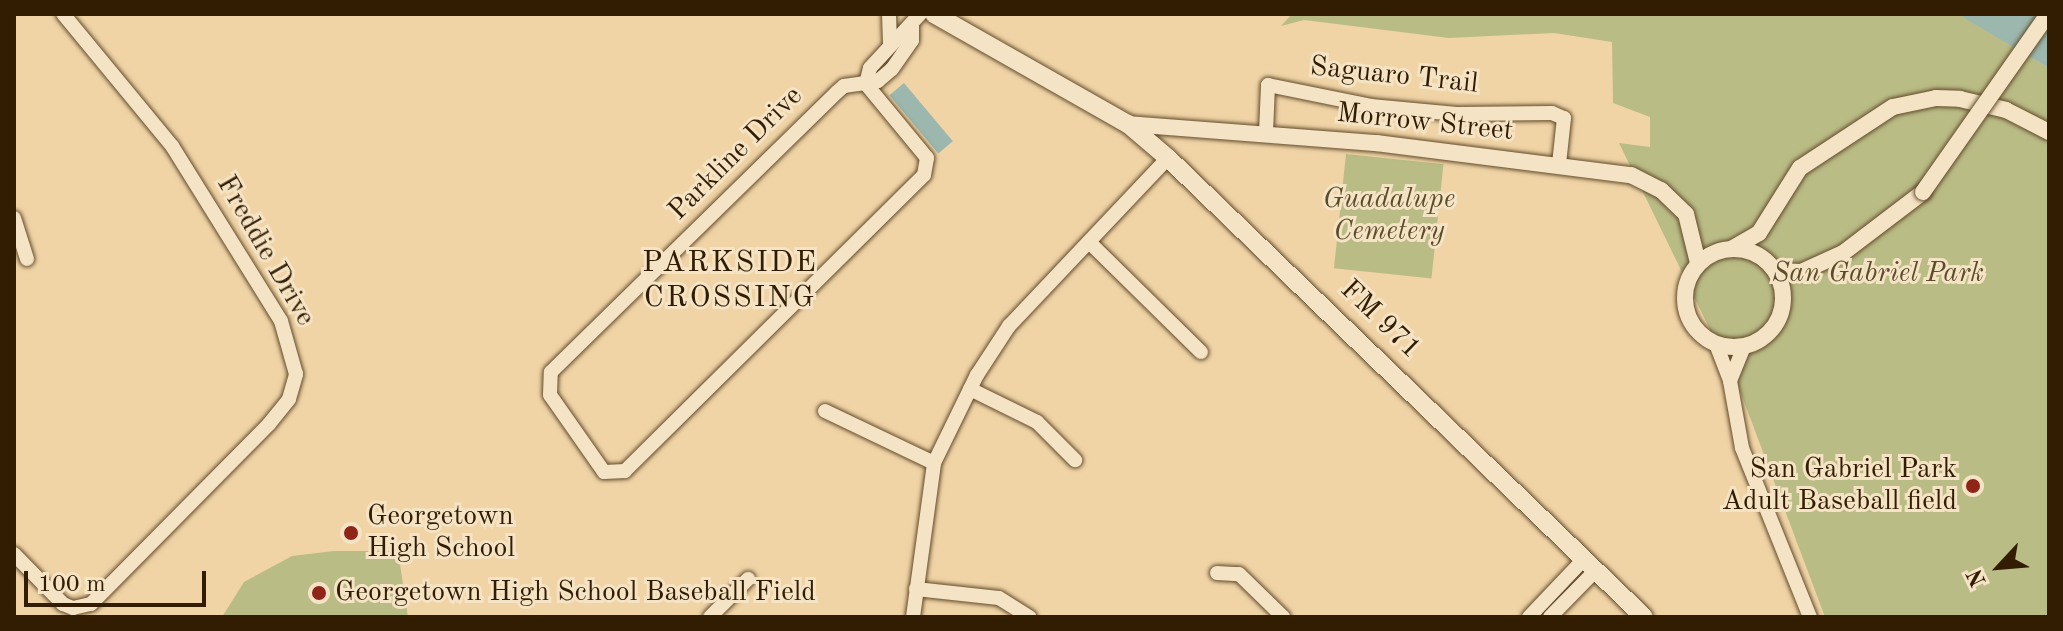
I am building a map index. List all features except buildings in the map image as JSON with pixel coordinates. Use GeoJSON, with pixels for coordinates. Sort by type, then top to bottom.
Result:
{"type":"FeatureCollection","features":[{"type":"Feature","properties":{"kind":"main road","name":"FM 971"},"geometry":{"type":"LineString","coordinates":[[934,14],[1128,124],[1168,158],[1644,617]]}},
{"type":"Feature","properties":{"kind":"street","name":"Freddie Drive"},"geometry":{"type":"LineString","coordinates":[[14,554],[50,593],[73,608],[91,604],[269,424],[289,399],[296,374],[281,321],[172,146],[63,14]]}},
{"type":"Feature","properties":{"kind":"street"},"geometry":{"type":"LineString","coordinates":[[889,14],[890,43]]}},
{"type":"Feature","properties":{"kind":"street"},"geometry":{"type":"LineString","coordinates":[[2048,14],[1923,192],[1867,238],[1801,272],[1783,295],[1773,328],[1744,346],[1716,344],[1700,334],[1686,308],[1688,280],[1698,263],[1759,233],[1800,168],[1893,107],[1936,98],[1960,99],[2006,110],[2049,132]]}},
{"type":"Feature","properties":{"kind":"street","name":"Parkline Drive"},"geometry":{"type":"LineString","coordinates":[[916,20],[890,43],[870,68],[866,84],[898,129],[923,153],[926,171],[625,471],[604,472],[550,395],[551,372],[837,92],[866,84],[878,81],[903,56],[916,20]]}},
{"type":"Feature","properties":{"kind":"street","name":"Saguaro Trail"},"geometry":{"type":"LineString","coordinates":[[1266,133],[1268,85],[1371,106],[1457,114],[1552,113],[1564,118],[1559,164]]}},
{"type":"Feature","properties":{"kind":"street","name":"Morrow Street"},"geometry":{"type":"LineString","coordinates":[[1128,124],[1266,133],[1559,164],[1631,175],[1651,185],[1686,214],[1693,230],[1729,248]]}},
{"type":"Feature","properties":{"kind":"street"},"geometry":{"type":"LineString","coordinates":[[913,617],[934,463],[970,389],[1009,326],[1168,158]]}},
{"type":"Feature","properties":{"kind":"street"},"geometry":{"type":"LineString","coordinates":[[14,218],[27,259]]}},
{"type":"Feature","properties":{"kind":"street"},"geometry":{"type":"LineString","coordinates":[[1693,230],[1698,263]]}},
{"type":"Feature","properties":{"kind":"street"},"geometry":{"type":"LineString","coordinates":[[1759,233],[1764,258]]}},
{"type":"Feature","properties":{"kind":"street"},"geometry":{"type":"LineString","coordinates":[[1089,242],[1201,352]]}},
{"type":"Feature","properties":{"kind":"street"},"geometry":{"type":"LineString","coordinates":[[1729,248],[1764,258],[1776,271],[1783,295]]}},
{"type":"Feature","properties":{"kind":"street"},"geometry":{"type":"LineString","coordinates":[[1776,271],[1801,272]]}},
{"type":"Feature","properties":{"kind":"street"},"geometry":{"type":"LineString","coordinates":[[1716,344],[1730,381],[1742,448],[1810,617]]}},
{"type":"Feature","properties":{"kind":"street"},"geometry":{"type":"LineString","coordinates":[[1730,381],[1744,346]]}},
{"type":"Feature","properties":{"kind":"street"},"geometry":{"type":"LineString","coordinates":[[970,389],[1037,422],[1075,460]]}},
{"type":"Feature","properties":{"kind":"street"},"geometry":{"type":"LineString","coordinates":[[825,411],[934,463]]}},
{"type":"Feature","properties":{"kind":"street"},"geometry":{"type":"LineString","coordinates":[[1529,617],[1590,564]]}},
{"type":"Feature","properties":{"kind":"street"},"geometry":{"type":"LineString","coordinates":[[1550,617],[1590,564]]}},
{"type":"Feature","properties":{"kind":"street"},"geometry":{"type":"LineString","coordinates":[[1217,573],[1239,574],[1283,617]]}},
{"type":"Feature","properties":{"kind":"street"},"geometry":{"type":"LineString","coordinates":[[710,617],[748,579]]}},
{"type":"Feature","properties":{"kind":"street"},"geometry":{"type":"LineString","coordinates":[[916,589],[999,598],[1030,617]]}},
{"type":"Feature","properties":{"kind":"green space","name":"San Gabriel Park"},"geometry":{"type":"Polygon","coordinates":[[[1292,14],[1960,14],[2049,68],[2049,617],[1825,617],[1740,391],[1619,143],[1650,147],[1650,117],[1613,103],[1612,42],[1554,33],[1449,38],[1304,20],[1281,26],[1292,14]]]}},
{"type":"Feature","properties":{"kind":"green space","name":"Guadalupe Cemetery"},"geometry":{"type":"Polygon","coordinates":[[[1346,154],[1443,164],[1431,279],[1334,268],[1346,154]]]}},
{"type":"Feature","properties":{"kind":"green space","name":"Georgetown High School Baseball Field"},"geometry":{"type":"Polygon","coordinates":[[[334,551],[398,551],[408,617],[222,617],[244,582],[292,556],[334,551]]]}},
{"type":"Feature","properties":{"kind":"water"},"geometry":{"type":"Polygon","coordinates":[[[1960,14],[2049,14],[2049,68],[1966,19],[1960,14]]]}},
{"type":"Feature","properties":{"kind":"water"},"geometry":{"type":"Polygon","coordinates":[[[904,83],[953,141],[938,153],[889,95],[904,83]]]}},
{"type":"Feature","properties":{"kind":"place","name":"San Gabriel Park Adult Baseball field"},"geometry":{"type":"Point","coordinates":[1973,486]}},
{"type":"Feature","properties":{"kind":"place","name":"Georgetown High School"},"geometry":{"type":"Point","coordinates":[351,533]}},
{"type":"Feature","properties":{"kind":"place","name":"Georgetown High School Baseball Field"},"geometry":{"type":"Point","coordinates":[319,593]}},
{"type":"Feature","properties":{"kind":"district","name":"PARKSIDE CROSSING"},"geometry":{"type":"Point","coordinates":[730,280]}}]}
